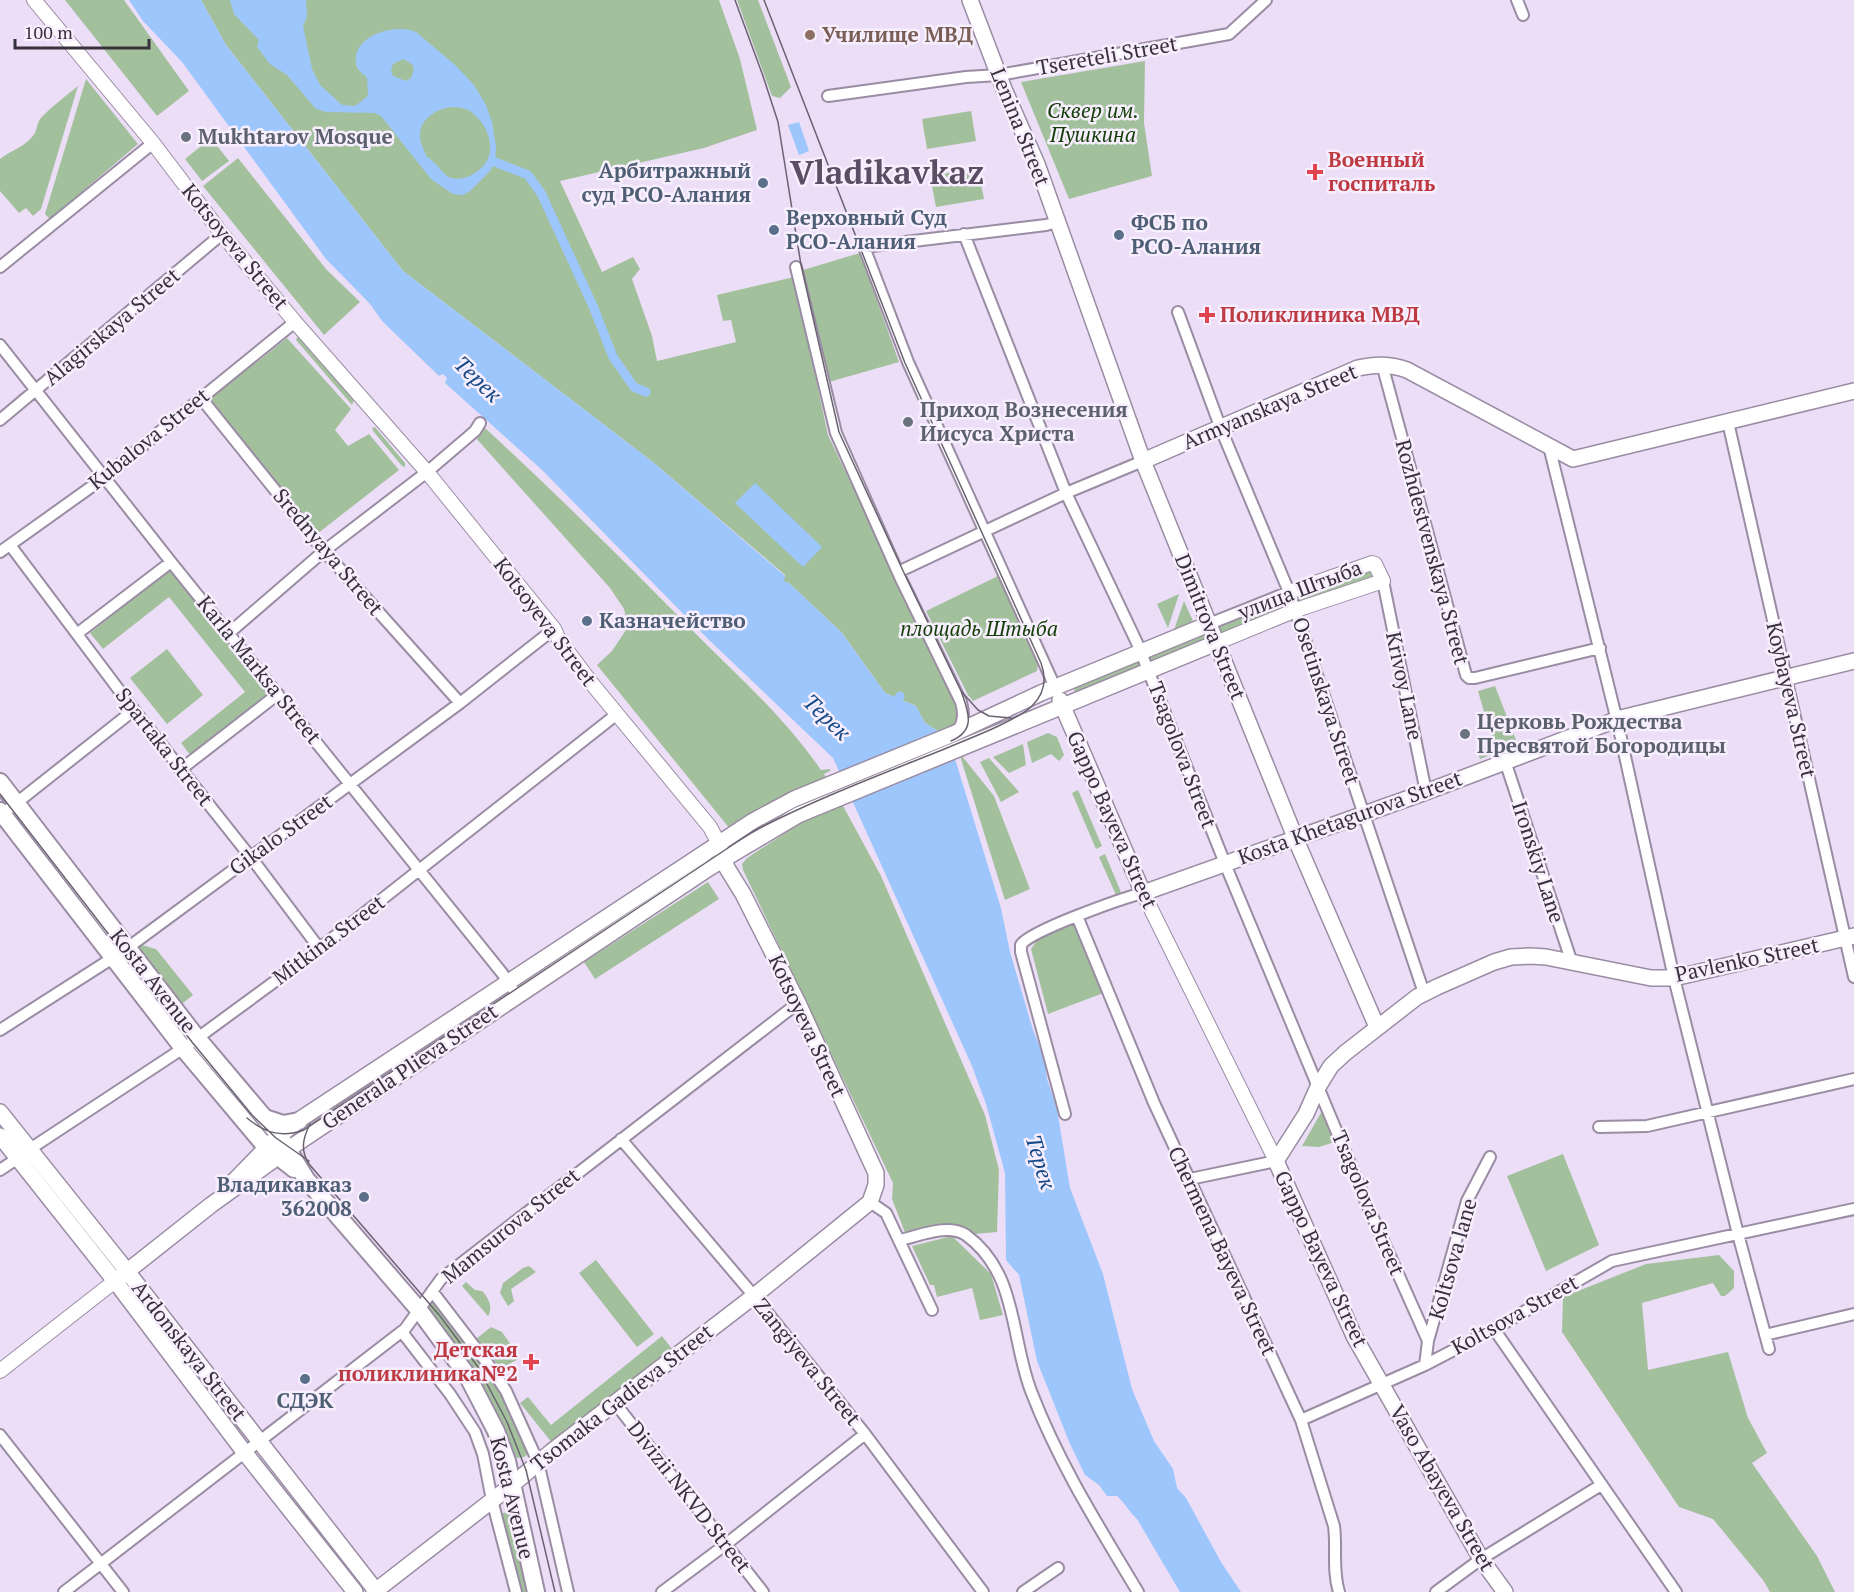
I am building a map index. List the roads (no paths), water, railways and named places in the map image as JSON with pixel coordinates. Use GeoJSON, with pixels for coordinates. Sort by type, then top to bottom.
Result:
{"type":"FeatureCollection","features":[{"type":"Feature","properties":{"kind":"main road","name":"Lenina Street"},"geometry":{"type":"LineString","coordinates":[[970,0],[1037,164],[1057,222]]}},
{"type":"Feature","properties":{"kind":"main road","name":"Dimitrova Street"},"geometry":{"type":"LineString","coordinates":[[1057,222],[1143,462],[1296,839],[1377,1027]]}},
{"type":"Feature","properties":{"kind":"main road","name":"Armyanskaya Street"},"geometry":{"type":"LineString","coordinates":[[1143,462],[1358,368],[1382,364],[1407,370],[1573,459],[1854,391]]}},
{"type":"Feature","properties":{"kind":"main road","name":"улица Штыба"},"geometry":{"type":"LineString","coordinates":[[956,733],[1056,687],[1209,624]]}},
{"type":"Feature","properties":{"kind":"main road","name":"улица Штыба"},"geometry":{"type":"LineString","coordinates":[[963,747],[1216,643]]}},
{"type":"Feature","properties":{"kind":"main road","name":"Kosta Khetagurova Street"},"geometry":{"type":"LineString","coordinates":[[1143,893],[1426,792],[1617,719],[1854,661]]}},
{"type":"Feature","properties":{"kind":"main road","name":"Gappo Bayeva Street"},"geometry":{"type":"LineString","coordinates":[[1056,687],[1062,707],[1143,893]]}},
{"type":"Feature","properties":{"kind":"main road","name":"Generala Plieva Street"},"geometry":{"type":"LineString","coordinates":[[121,1276],[277,1151],[513,989],[718,842],[772,810],[956,733]]}},
{"type":"Feature","properties":{"kind":"main road","name":"Generala Plieva Street"},"geometry":{"type":"LineString","coordinates":[[279,1135],[299,1120],[798,815],[963,747]]}},
{"type":"Feature","properties":{"kind":"main road","name":"Kosta Avenue"},"geometry":{"type":"LineString","coordinates":[[0,782],[197,1038],[279,1135],[277,1151]]}},
{"type":"Feature","properties":{"kind":"main road","name":"Kosta Avenue"},"geometry":{"type":"LineString","coordinates":[[1,814],[183,1048],[277,1151],[306,1179],[419,1310],[467,1375],[496,1431],[507,1461],[536,1592]]}},
{"type":"Feature","properties":{"kind":"main road","name":"Kotsoyeva Street"},"geometry":{"type":"LineString","coordinates":[[718,842],[727,868],[743,894],[798,1003],[876,1173],[876,1185],[870,1202]]}},
{"type":"Feature","properties":{"kind":"main road","name":"Pavlenko Street"},"geometry":{"type":"LineString","coordinates":[[1276,1161],[1306,1114],[1331,1066],[1377,1027],[1424,993],[1480,967],[1511,957],[1546,957],[1651,978],[1674,978],[1850,937]]}},
{"type":"Feature","properties":{"kind":"main road","name":"Ardonskaya Street"},"geometry":{"type":"LineString","coordinates":[[0,1112],[24,1154],[121,1276],[259,1442],[375,1592]]}},
{"type":"Feature","properties":{"kind":"main road"},"geometry":{"type":"LineString","coordinates":[[264,1118],[283,1124],[299,1120]]}},
{"type":"Feature","properties":{"kind":"main road","name":"Ardonskaya Street"},"geometry":{"type":"LineString","coordinates":[[0,1136],[24,1154]]}},
{"type":"Feature","properties":{"kind":"main road"},"geometry":{"type":"LineString","coordinates":[[211,1205],[251,1163],[277,1151]]}},
{"type":"Feature","properties":{"kind":"main road","name":"Gappo Bayeva Street"},"geometry":{"type":"LineString","coordinates":[[1276,1161],[1354,1336],[1380,1383]]}},
{"type":"Feature","properties":{"kind":"main road","name":"Tsomaka Gadieva Street"},"geometry":{"type":"LineString","coordinates":[[375,1592],[538,1462],[754,1296],[870,1202]]}},
{"type":"Feature","properties":{"kind":"main road","name":"Ardonskaya Street"},"geometry":{"type":"LineString","coordinates":[[121,1276],[245,1453],[355,1592]]}},
{"type":"Feature","properties":{"kind":"main road","name":"Vaso Abayeva Street"},"geometry":{"type":"LineString","coordinates":[[1380,1383],[1481,1559],[1505,1592]]}},
{"type":"Feature","properties":{"kind":"street","name":"Kotsoyeva Street"},"geometry":{"type":"LineString","coordinates":[[34,0],[153,143],[222,234],[295,322],[428,472],[554,629],[566,649],[617,714],[710,827],[718,842]]}},
{"type":"Feature","properties":{"kind":"street","name":"Tsereteli Street"},"geometry":{"type":"LineString","coordinates":[[828,96],[966,77],[999,75],[1229,34],[1266,0]]}},
{"type":"Feature","properties":{"kind":"street"},"geometry":{"type":"LineString","coordinates":[[1516,0],[1523,15]]}},
{"type":"Feature","properties":{"kind":"street"},"geometry":{"type":"LineString","coordinates":[[0,267],[153,143]]}},
{"type":"Feature","properties":{"kind":"street"},"geometry":{"type":"LineString","coordinates":[[964,234],[1057,222]]}},
{"type":"Feature","properties":{"kind":"street","name":"Alagirskaya Street"},"geometry":{"type":"LineString","coordinates":[[0,420],[222,234]]}},
{"type":"Feature","properties":{"kind":"street","name":"Gappo Bayeva Street"},"geometry":{"type":"LineString","coordinates":[[964,234],[864,247],[908,362],[1056,687]]}},
{"type":"Feature","properties":{"kind":"street","name":"Tsagolova Street"},"geometry":{"type":"LineString","coordinates":[[964,234],[1066,494],[1142,652],[1225,863],[1318,1088],[1428,1341]]}},
{"type":"Feature","properties":{"kind":"street"},"geometry":{"type":"LineString","coordinates":[[796,267],[836,433],[898,572],[962,706],[962,724],[956,733]]}},
{"type":"Feature","properties":{"kind":"street","name":"Osetinskaya Street"},"geometry":{"type":"LineString","coordinates":[[1178,312],[1221,429],[1296,610],[1424,993]]}},
{"type":"Feature","properties":{"kind":"street","name":"Kubalova Street"},"geometry":{"type":"LineString","coordinates":[[0,552],[104,477],[295,322]]}},
{"type":"Feature","properties":{"kind":"street","name":"Karla Marksa Street"},"geometry":{"type":"LineString","coordinates":[[0,345],[513,989]]}},
{"type":"Feature","properties":{"kind":"street","name":"Rozhdestvenskaya Street"},"geometry":{"type":"LineString","coordinates":[[1382,364],[1466,675],[1469,678],[1475,678],[1600,648]]}},
{"type":"Feature","properties":{"kind":"street","name":"Srednyaya Street"},"geometry":{"type":"LineString","coordinates":[[201,398],[324,551],[460,703]]}},
{"type":"Feature","properties":{"kind":"street","name":"Koybayeva Street"},"geometry":{"type":"LineString","coordinates":[[1728,422],[1785,677],[1850,937],[1854,977]]}},
{"type":"Feature","properties":{"kind":"street"},"geometry":{"type":"LineString","coordinates":[[229,633],[324,551],[428,472],[475,431],[480,423]]}},
{"type":"Feature","properties":{"kind":"street"},"geometry":{"type":"LineString","coordinates":[[1549,446],[1617,719],[1674,978],[1769,1349]]}},
{"type":"Feature","properties":{"kind":"street","name":"Armyanskaya Street"},"geometry":{"type":"LineString","coordinates":[[898,572],[1066,494],[1143,462]]}},
{"type":"Feature","properties":{"kind":"street","name":"Spartaka Street"},"geometry":{"type":"LineString","coordinates":[[10,544],[134,710],[319,948]]}},
{"type":"Feature","properties":{"kind":"street"},"geometry":{"type":"LineString","coordinates":[[78,633],[171,562]]}},
{"type":"Feature","properties":{"kind":"street","name":"улица Штыба"},"geometry":{"type":"LineString","coordinates":[[1209,624],[1372,562],[1376,564],[1383,581],[1296,610],[1216,643]]}},
{"type":"Feature","properties":{"kind":"street","name":"Krivoy Lane"},"geometry":{"type":"LineString","coordinates":[[1383,581],[1426,792]]}},
{"type":"Feature","properties":{"kind":"street","name":"Gikalo Street"},"geometry":{"type":"LineString","coordinates":[[0,1030],[126,948],[460,703],[554,629]]}},
{"type":"Feature","properties":{"kind":"street"},"geometry":{"type":"LineString","coordinates":[[180,770],[278,694]]}},
{"type":"Feature","properties":{"kind":"street"},"geometry":{"type":"LineString","coordinates":[[1,814],[134,710]]}},
{"type":"Feature","properties":{"kind":"street","name":"Mitkina Street"},"geometry":{"type":"LineString","coordinates":[[0,1170],[183,1048],[319,948],[617,714]]}},
{"type":"Feature","properties":{"kind":"street","name":"Ironskiy Lane"},"geometry":{"type":"LineString","coordinates":[[1505,761],[1572,963]]}},
{"type":"Feature","properties":{"kind":"street","name":"Gappo Bayeva Street"},"geometry":{"type":"LineString","coordinates":[[1143,893],[1276,1161]]}},
{"type":"Feature","properties":{"kind":"street","name":"Kosta Khetagurova Street"},"geometry":{"type":"LineString","coordinates":[[1065,1114],[1021,945],[1029,937],[1077,916],[1143,893]]}},
{"type":"Feature","properties":{"kind":"street","name":"Chermena Bayeva Street"},"geometry":{"type":"LineString","coordinates":[[1077,916],[1154,1103],[1301,1420],[1334,1526],[1336,1541],[1334,1560],[1339,1592]]}},
{"type":"Feature","properties":{"kind":"street","name":"Mamsurova Street"},"geometry":{"type":"LineString","coordinates":[[64,1592],[402,1332],[441,1279],[798,1003]]}},
{"type":"Feature","properties":{"kind":"street"},"geometry":{"type":"LineString","coordinates":[[1599,1127],[1647,1126],[1854,1080]]}},
{"type":"Feature","properties":{"kind":"street","name":"Zangiyeva Street"},"geometry":{"type":"LineString","coordinates":[[621,1139],[754,1296],[865,1434],[983,1592]]}},
{"type":"Feature","properties":{"kind":"street","name":"Koltsova lane"},"geometry":{"type":"LineString","coordinates":[[1425,1365],[1428,1341],[1467,1202],[1490,1156]]}},
{"type":"Feature","properties":{"kind":"street"},"geometry":{"type":"LineString","coordinates":[[1190,1179],[1276,1161]]}},
{"type":"Feature","properties":{"kind":"street"},"geometry":{"type":"LineString","coordinates":[[870,1202],[886,1213],[932,1310]]}},
{"type":"Feature","properties":{"kind":"street","name":"Koltsova Street"},"geometry":{"type":"LineString","coordinates":[[1301,1420],[1425,1365],[1494,1329],[1612,1261],[1854,1209]]}},
{"type":"Feature","properties":{"kind":"street"},"geometry":{"type":"LineString","coordinates":[[900,1240],[950,1229],[964,1234],[978,1246],[998,1270],[1006,1288],[1017,1347],[1030,1391],[1072,1482],[1138,1592]]}},
{"type":"Feature","properties":{"kind":"street","name":"Generala Plieva Street"},"geometry":{"type":"LineString","coordinates":[[0,1371],[121,1276]]}},
{"type":"Feature","properties":{"kind":"street","name":"Kosta Avenue"},"geometry":{"type":"LineString","coordinates":[[432,1291],[506,1391],[538,1462],[568,1592]]}},
{"type":"Feature","properties":{"kind":"street"},"geometry":{"type":"LineString","coordinates":[[1766,1335],[1854,1314]]}},
{"type":"Feature","properties":{"kind":"street"},"geometry":{"type":"LineString","coordinates":[[1494,1329],[1676,1592]]}},
{"type":"Feature","properties":{"kind":"street"},"geometry":{"type":"LineString","coordinates":[[402,1332],[450,1394],[475,1432],[483,1454],[492,1500],[516,1592]]}},
{"type":"Feature","properties":{"kind":"street","name":"Divizii NKVD Street"},"geometry":{"type":"LineString","coordinates":[[615,1402],[763,1592]]}},
{"type":"Feature","properties":{"kind":"street"},"geometry":{"type":"LineString","coordinates":[[662,1592],[865,1434]]}},
{"type":"Feature","properties":{"kind":"street"},"geometry":{"type":"LineString","coordinates":[[0,1435],[123,1592]]}},
{"type":"Feature","properties":{"kind":"street"},"geometry":{"type":"LineString","coordinates":[[1436,1592],[1481,1559],[1600,1485]]}},
{"type":"Feature","properties":{"kind":"street"},"geometry":{"type":"LineString","coordinates":[[1023,1592],[1058,1568]]}},
{"type":"Feature","properties":{"kind":"water","name":"Терек"},"geometry":{"type":"Polygon","coordinates":[[[129,0],[201,0],[226,45],[403,271],[654,463],[785,576],[784,581],[789,583],[842,633],[885,693],[916,706],[925,723],[941,733],[955,759],[1001,908],[1010,952],[1033,1030],[1045,1061],[1047,1079],[1057,1109],[1070,1188],[1103,1274],[1132,1389],[1154,1441],[1173,1469],[1177,1488],[1186,1498],[1221,1562],[1241,1592],[1180,1592],[1137,1519],[1117,1496],[1107,1496],[1099,1485],[1085,1475],[1037,1361],[1019,1275],[1006,1260],[1005,1173],[986,1104],[972,1066],[833,758],[708,639],[542,470],[445,383],[447,378],[443,374],[439,376],[382,321],[370,304],[326,259],[182,62],[143,21],[129,0]]]}},
{"type":"Feature","properties":{"kind":"water"},"geometry":{"type":"Polygon","coordinates":[[[230,0],[306,0],[307,17],[303,26],[312,69],[320,85],[342,105],[355,106],[368,96],[367,78],[356,65],[357,53],[361,45],[377,34],[388,30],[416,32],[455,65],[474,85],[486,105],[492,122],[496,147],[495,162],[491,170],[470,191],[463,195],[453,194],[431,179],[381,116],[375,113],[327,112],[316,109],[287,75],[270,64],[257,47],[259,40],[234,14],[230,0]],[[403,59],[393,64],[391,70],[393,76],[406,81],[411,78],[414,69],[412,64],[403,59]],[[452,107],[441,109],[427,118],[421,128],[420,139],[427,157],[445,174],[456,179],[474,174],[483,166],[489,156],[490,144],[487,131],[475,115],[466,109],[452,107]]]}},
{"type":"Feature","properties":{"kind":"water"},"geometry":{"type":"Polygon","coordinates":[[[799,122],[809,151],[799,155],[788,125],[799,122]]]}},
{"type":"Feature","properties":{"kind":"water"},"geometry":{"type":"Polygon","coordinates":[[[755,483],[822,547],[803,567],[735,503],[755,483]]]}},
{"type":"Feature","properties":{"kind":"waterway"},"geometry":{"type":"LineString","coordinates":[[495,162],[528,175],[541,193],[593,306],[613,357],[634,387],[646,392]]}},
{"type":"Feature","properties":{"kind":"waterway"},"geometry":{"type":"LineString","coordinates":[[893,710],[900,696]]}},
{"type":"Feature","properties":{"kind":"tram line"},"geometry":{"type":"LineString","coordinates":[[735,0],[778,122],[801,265],[839,432],[961,691],[978,710],[989,716],[1011,718]]}},
{"type":"Feature","properties":{"kind":"tram line"},"geometry":{"type":"LineString","coordinates":[[247,1118],[274,1133],[288,1134],[304,1130],[752,832],[822,799],[1002,724],[1025,712],[1042,691],[1044,675],[1041,663],[905,363],[764,0]]}},
{"type":"Feature","properties":{"kind":"tram line"},"geometry":{"type":"LineString","coordinates":[[951,741],[959,737],[967,726],[968,713],[961,691]]}},
{"type":"Feature","properties":{"kind":"tram line"},"geometry":{"type":"LineString","coordinates":[[0,794],[192,1042],[252,1115],[276,1138],[309,1161]]}},
{"type":"Feature","properties":{"kind":"tram line"},"geometry":{"type":"LineString","coordinates":[[310,1124],[304,1144],[304,1154],[309,1164],[440,1316],[478,1367],[507,1422],[526,1470],[555,1592]]}},
{"type":"Feature","properties":{"kind":"place","name":"Училище МВД"},"geometry":{"type":"Point","coordinates":[810,35]}},
{"type":"Feature","properties":{"kind":"place","name":"Mukhtarov Mosque"},"geometry":{"type":"Point","coordinates":[186,137]}},
{"type":"Feature","properties":{"kind":"place","name":"Военный госпиталь"},"geometry":{"type":"Point","coordinates":[1315,172]}},
{"type":"Feature","properties":{"kind":"place","name":"Арбитражный суд РСО-Алания"},"geometry":{"type":"Point","coordinates":[763,183]}},
{"type":"Feature","properties":{"kind":"place","name":"Верховный Суд РСО-Алания"},"geometry":{"type":"Point","coordinates":[774,230]}},
{"type":"Feature","properties":{"kind":"place","name":"ФСБ по РСО-Алания"},"geometry":{"type":"Point","coordinates":[1119,235]}},
{"type":"Feature","properties":{"kind":"place","name":"Поликлиника МВД"},"geometry":{"type":"Point","coordinates":[1207,315]}},
{"type":"Feature","properties":{"kind":"place","name":"Приход Вознесения Иисуса Христа"},"geometry":{"type":"Point","coordinates":[908,422]}},
{"type":"Feature","properties":{"kind":"place","name":"Казначейство"},"geometry":{"type":"Point","coordinates":[587,621]}},
{"type":"Feature","properties":{"kind":"place","name":"Церковь Рождества Пресвятой Богородицы"},"geometry":{"type":"Point","coordinates":[1465,734]}},
{"type":"Feature","properties":{"kind":"place","name":"Владикавказ 362008"},"geometry":{"type":"Point","coordinates":[364,1197]}},
{"type":"Feature","properties":{"kind":"place","name":"Детская поликлиника№2"},"geometry":{"type":"Point","coordinates":[531,1362]}},
{"type":"Feature","properties":{"kind":"place","name":"СДЭК"},"geometry":{"type":"Point","coordinates":[305,1379]}},
{"type":"Feature","properties":{"kind":"district","name":"Vladikavkaz"},"geometry":{"type":"Point","coordinates":[887,172]}},
{"type":"Feature","properties":{"kind":"park label","name":"Сквер им. Пушкина"},"geometry":{"type":"Point","coordinates":[1093,123]}},
{"type":"Feature","properties":{"kind":"park label","name":"площадь Штыба"},"geometry":{"type":"Point","coordinates":[979,629]}}]}
